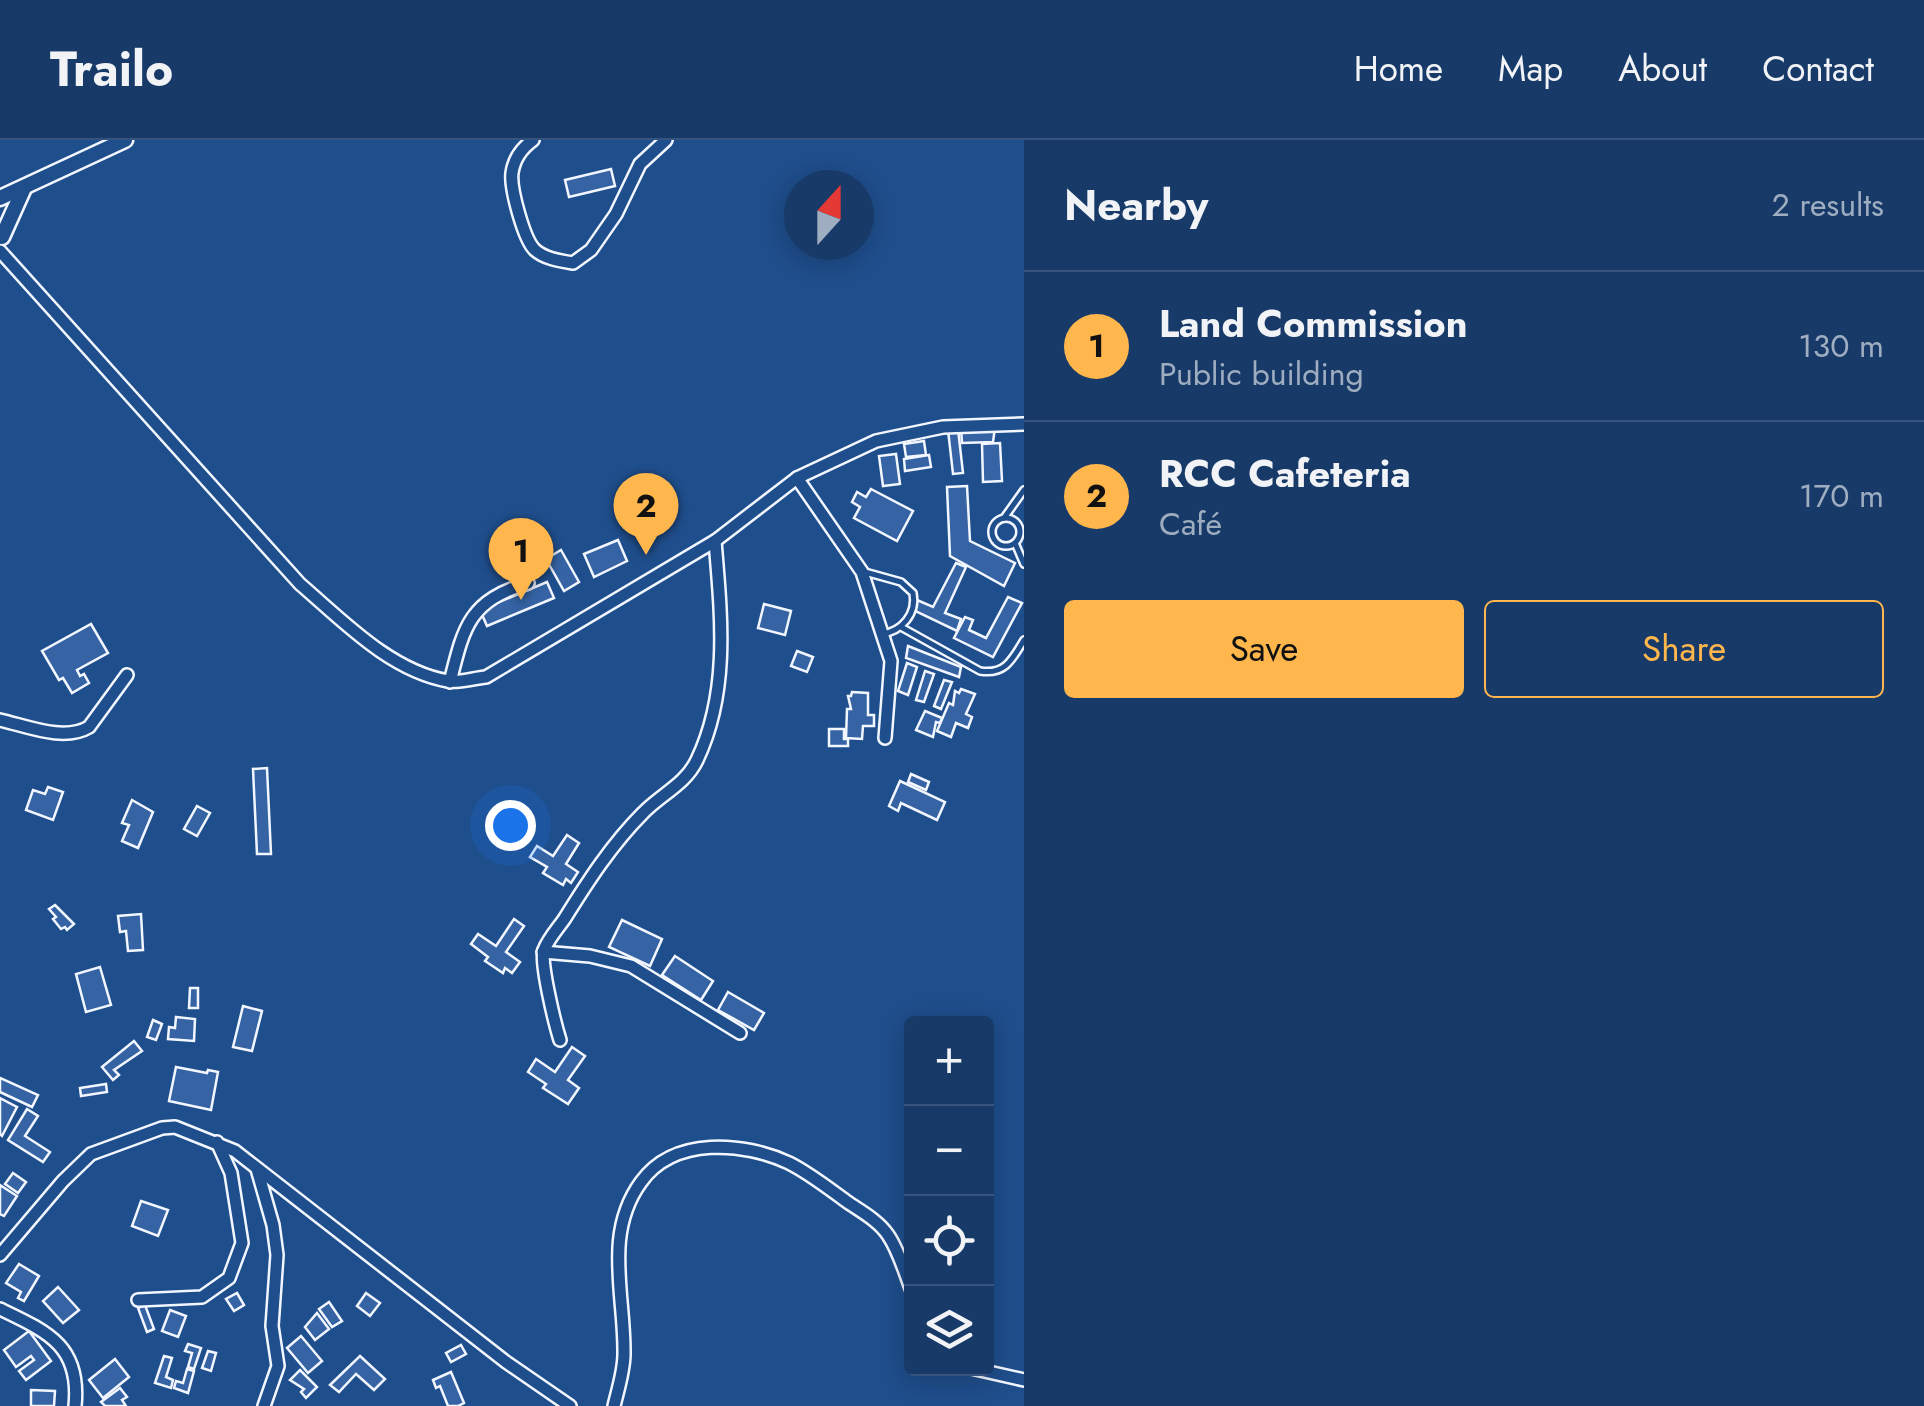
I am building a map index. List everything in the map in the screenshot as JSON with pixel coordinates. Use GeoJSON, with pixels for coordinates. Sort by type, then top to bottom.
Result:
{"type":"FeatureCollection","features":[{"type":"Feature","properties":{"kind":"street"},"geometry":{"type":"LineString","coordinates":[[0,198],[125,140]]}},
{"type":"Feature","properties":{"kind":"street"},"geometry":{"type":"LineString","coordinates":[[534,140],[521,149],[512,173],[524,229],[534,249],[556,261],[573,263],[591,250],[616,214],[640,164],[666,140]]}},
{"type":"Feature","properties":{"kind":"street"},"geometry":{"type":"LineString","coordinates":[[24,188],[2,243],[62,322],[300,584],[352,629],[407,668],[450,682],[486,677],[715,541],[796,478],[876,441],[942,427],[1024,424]]}},
{"type":"Feature","properties":{"kind":"street"},"geometry":{"type":"LineString","coordinates":[[796,478],[862,572],[891,661],[886,738]]}},
{"type":"Feature","properties":{"kind":"street"},"geometry":{"type":"LineString","coordinates":[[560,1040],[550,1009],[543,952],[598,866],[645,811],[678,786],[696,762],[721,672],[715,541]]}},
{"type":"Feature","properties":{"kind":"street"},"geometry":{"type":"LineString","coordinates":[[450,682],[468,621],[482,604],[505,590],[528,583]]}},
{"type":"Feature","properties":{"kind":"street"},"geometry":{"type":"LineString","coordinates":[[0,720],[68,735],[82,732],[127,675]]}},
{"type":"Feature","properties":{"kind":"street"},"geometry":{"type":"LineString","coordinates":[[543,952],[590,956],[631,966],[740,1033]]}},
{"type":"Feature","properties":{"kind":"street"},"geometry":{"type":"LineString","coordinates":[[0,1255],[91,1154],[162,1128],[175,1127],[217,1142],[257,1169],[506,1362],[570,1406]]}},
{"type":"Feature","properties":{"kind":"street"},"geometry":{"type":"LineString","coordinates":[[138,1300],[202,1297],[229,1278],[242,1243],[231,1173],[217,1142]]}},
{"type":"Feature","properties":{"kind":"street"},"geometry":{"type":"LineString","coordinates":[[614,1406],[624,1358],[617,1273],[620,1227],[641,1182],[662,1162],[684,1152],[730,1147],[791,1164],[880,1225],[894,1246],[910,1286]]}},
{"type":"Feature","properties":{"kind":"street"},"geometry":{"type":"LineString","coordinates":[[257,1169],[273,1225],[277,1256],[272,1326],[278,1366],[264,1406]]}},
{"type":"Feature","properties":{"kind":"street"},"geometry":{"type":"LineString","coordinates":[[0,1309],[53,1338],[65,1352],[76,1372],[75,1406]]}},
{"type":"Feature","properties":{"kind":"street"},"geometry":{"type":"LineString","coordinates":[[994,1373],[1024,1380]]}},
{"type":"Feature","properties":{"kind":"lane"},"geometry":{"type":"LineString","coordinates":[[1015,543],[1001,545],[995,540],[993,526],[1004,518],[1024,490]]}},
{"type":"Feature","properties":{"kind":"lane"},"geometry":{"type":"LineString","coordinates":[[1004,518],[1018,523],[1020,530],[1015,543],[1024,564]]}},
{"type":"Feature","properties":{"kind":"lane"},"geometry":{"type":"LineString","coordinates":[[862,572],[901,582],[914,593],[914,606],[901,627],[882,634]]}},
{"type":"Feature","properties":{"kind":"lane"},"geometry":{"type":"LineString","coordinates":[[901,627],[980,671],[993,673],[1010,664],[1024,640]]}},
{"type":"Feature","properties":{"kind":"building"},"geometry":{"type":"Polygon","coordinates":[[[611,169],[615,186],[569,197],[565,180],[611,169]]]}},
{"type":"Feature","properties":{"kind":"building"},"geometry":{"type":"Polygon","coordinates":[[[995,428],[993,442],[962,443],[961,429],[995,428]]]}},
{"type":"Feature","properties":{"kind":"building"},"geometry":{"type":"Polygon","coordinates":[[[958,429],[963,473],[953,474],[948,430],[958,429]]]}},
{"type":"Feature","properties":{"kind":"building"},"geometry":{"type":"Polygon","coordinates":[[[924,441],[926,455],[906,457],[904,444],[924,441]]]}},
{"type":"Feature","properties":{"kind":"building"},"geometry":{"type":"Polygon","coordinates":[[[1000,443],[1002,481],[983,482],[982,444],[1000,443]]]}},
{"type":"Feature","properties":{"kind":"building"},"geometry":{"type":"Polygon","coordinates":[[[896,454],[900,484],[883,486],[879,456],[896,454]]]}},
{"type":"Feature","properties":{"kind":"building"},"geometry":{"type":"Polygon","coordinates":[[[929,455],[931,467],[905,471],[904,459],[929,455]]]}},
{"type":"Feature","properties":{"kind":"building"},"geometry":{"type":"Polygon","coordinates":[[[967,486],[970,541],[1015,563],[1004,586],[950,556],[947,487],[967,486]]]}},
{"type":"Feature","properties":{"kind":"building"},"geometry":{"type":"Polygon","coordinates":[[[871,489],[913,511],[897,541],[854,518],[860,507],[852,502],[857,492],[866,497],[871,489]]]}},
{"type":"Feature","properties":{"kind":"building"},"geometry":{"type":"Polygon","coordinates":[[[618,540],[627,561],[594,577],[584,554],[618,540]]]}},
{"type":"Feature","properties":{"kind":"building"},"geometry":{"type":"Polygon","coordinates":[[[561,550],[579,582],[564,591],[546,559],[561,550]]]}},
{"type":"Feature","properties":{"kind":"building"},"geometry":{"type":"Polygon","coordinates":[[[956,563],[966,567],[945,613],[961,619],[957,631],[913,610],[917,600],[933,607],[956,563]]]}},
{"type":"Feature","properties":{"kind":"building"},"geometry":{"type":"Polygon","coordinates":[[[547,582],[554,598],[487,626],[480,610],[547,582]]]}},
{"type":"Feature","properties":{"kind":"building"},"geometry":{"type":"Polygon","coordinates":[[[1008,597],[1022,603],[993,657],[954,638],[965,617],[973,620],[969,630],[986,638],[1008,597]]]}},
{"type":"Feature","properties":{"kind":"building"},"geometry":{"type":"Polygon","coordinates":[[[764,604],[791,611],[785,635],[758,628],[764,604]]]}},
{"type":"Feature","properties":{"kind":"building"},"geometry":{"type":"Polygon","coordinates":[[[91,624],[108,653],[77,670],[89,683],[72,693],[63,678],[59,680],[42,651],[91,624]]]}},
{"type":"Feature","properties":{"kind":"building"},"geometry":{"type":"Polygon","coordinates":[[[908,646],[961,667],[959,677],[906,658],[908,646]]]}},
{"type":"Feature","properties":{"kind":"building"},"geometry":{"type":"Polygon","coordinates":[[[797,651],[813,657],[807,672],[791,666],[797,651]]]}},
{"type":"Feature","properties":{"kind":"building"},"geometry":{"type":"Polygon","coordinates":[[[907,663],[917,667],[908,695],[898,691],[907,663]]]}},
{"type":"Feature","properties":{"kind":"building"},"geometry":{"type":"Polygon","coordinates":[[[925,671],[934,674],[924,702],[916,700],[925,671]]]}},
{"type":"Feature","properties":{"kind":"building"},"geometry":{"type":"Polygon","coordinates":[[[944,680],[952,682],[941,709],[934,706],[944,680]]]}},
{"type":"Feature","properties":{"kind":"building"},"geometry":{"type":"Polygon","coordinates":[[[961,689],[975,694],[966,714],[972,717],[968,728],[956,723],[951,737],[937,731],[949,703],[953,705],[955,691],[959,693],[961,689]]]}},
{"type":"Feature","properties":{"kind":"building"},"geometry":{"type":"Polygon","coordinates":[[[852,692],[868,693],[868,715],[874,715],[874,726],[863,726],[862,739],[846,738],[847,709],[851,709],[848,696],[852,692]]]}},
{"type":"Feature","properties":{"kind":"building"},"geometry":{"type":"Polygon","coordinates":[[[925,711],[942,718],[940,723],[936,722],[933,737],[916,730],[925,711]]]}},
{"type":"Feature","properties":{"kind":"building"},"geometry":{"type":"Polygon","coordinates":[[[829,729],[844,729],[848,746],[829,746],[829,729]]]}},
{"type":"Feature","properties":{"kind":"building"},"geometry":{"type":"Polygon","coordinates":[[[267,768],[271,854],[257,854],[253,769],[267,768]]]}},
{"type":"Feature","properties":{"kind":"building"},"geometry":{"type":"Polygon","coordinates":[[[911,774],[929,782],[926,790],[908,782],[911,774]]]}},
{"type":"Feature","properties":{"kind":"building"},"geometry":{"type":"Polygon","coordinates":[[[900,781],[945,802],[937,820],[901,803],[898,811],[889,806],[900,781]]]}},
{"type":"Feature","properties":{"kind":"building"},"geometry":{"type":"Polygon","coordinates":[[[48,787],[63,792],[53,820],[26,810],[33,790],[45,794],[48,787]]]}},
{"type":"Feature","properties":{"kind":"building"},"geometry":{"type":"Polygon","coordinates":[[[132,800],[153,812],[138,848],[122,841],[129,825],[122,823],[132,800]]]}},
{"type":"Feature","properties":{"kind":"building"},"geometry":{"type":"Polygon","coordinates":[[[197,806],[210,813],[197,836],[184,829],[197,806]]]}},
{"type":"Feature","properties":{"kind":"building"},"geometry":{"type":"Polygon","coordinates":[[[567,835],[579,843],[566,864],[578,872],[571,883],[566,879],[563,885],[543,873],[547,867],[530,857],[537,846],[553,856],[567,835]]]}},
{"type":"Feature","properties":{"kind":"building"},"geometry":{"type":"Polygon","coordinates":[[[55,905],[74,924],[67,930],[53,919],[56,917],[49,909],[55,905]]]}},
{"type":"Feature","properties":{"kind":"building"},"geometry":{"type":"Polygon","coordinates":[[[141,914],[143,950],[128,951],[126,931],[120,932],[118,916],[141,914]]]}},
{"type":"Feature","properties":{"kind":"building"},"geometry":{"type":"Polygon","coordinates":[[[514,919],[524,926],[506,952],[520,962],[512,973],[505,968],[503,973],[485,961],[488,957],[471,944],[478,934],[496,946],[514,919]]]}},
{"type":"Feature","properties":{"kind":"building"},"geometry":{"type":"Polygon","coordinates":[[[622,920],[662,939],[650,966],[609,947],[622,920]]]}},
{"type":"Feature","properties":{"kind":"building"},"geometry":{"type":"Polygon","coordinates":[[[675,956],[713,981],[701,1000],[662,975],[675,956]]]}},
{"type":"Feature","properties":{"kind":"building"},"geometry":{"type":"Polygon","coordinates":[[[100,967],[111,1005],[86,1012],[76,974],[100,967]]]}},
{"type":"Feature","properties":{"kind":"building"},"geometry":{"type":"Polygon","coordinates":[[[190,988],[198,988],[198,1008],[189,1008],[190,988]]]}},
{"type":"Feature","properties":{"kind":"building"},"geometry":{"type":"Polygon","coordinates":[[[728,992],[764,1013],[754,1030],[718,1010],[728,992]]]}},
{"type":"Feature","properties":{"kind":"building"},"geometry":{"type":"Polygon","coordinates":[[[243,1006],[262,1011],[252,1051],[233,1047],[243,1006]]]}},
{"type":"Feature","properties":{"kind":"building"},"geometry":{"type":"Polygon","coordinates":[[[176,1017],[195,1019],[194,1041],[168,1039],[169,1027],[175,1028],[176,1017]]]}},
{"type":"Feature","properties":{"kind":"building"},"geometry":{"type":"Polygon","coordinates":[[[153,1020],[162,1024],[156,1040],[147,1037],[153,1020]]]}},
{"type":"Feature","properties":{"kind":"building"},"geometry":{"type":"Polygon","coordinates":[[[134,1041],[142,1051],[114,1070],[119,1075],[113,1080],[102,1067],[134,1041]]]}},
{"type":"Feature","properties":{"kind":"building"},"geometry":{"type":"Polygon","coordinates":[[[572,1047],[585,1056],[568,1080],[579,1088],[568,1104],[543,1088],[546,1084],[528,1072],[536,1059],[555,1072],[572,1047]]]}},
{"type":"Feature","properties":{"kind":"building"},"geometry":{"type":"Polygon","coordinates":[[[176,1067],[218,1072],[211,1110],[169,1101],[176,1067]]]}},
{"type":"Feature","properties":{"kind":"building"},"geometry":{"type":"Polygon","coordinates":[[[0,1078],[38,1095],[32,1107],[0,1092],[0,1078]]]}},
{"type":"Feature","properties":{"kind":"building"},"geometry":{"type":"Polygon","coordinates":[[[106,1084],[107,1092],[81,1096],[80,1088],[106,1084]]]}},
{"type":"Feature","properties":{"kind":"building"},"geometry":{"type":"Polygon","coordinates":[[[0,1098],[17,1107],[2,1136],[0,1134],[0,1098]]]}},
{"type":"Feature","properties":{"kind":"building"},"geometry":{"type":"Polygon","coordinates":[[[27,1109],[38,1116],[25,1136],[50,1152],[43,1162],[8,1140],[27,1109]]]}},
{"type":"Feature","properties":{"kind":"building"},"geometry":{"type":"Polygon","coordinates":[[[13,1173],[26,1182],[18,1193],[5,1184],[13,1173]]]}},
{"type":"Feature","properties":{"kind":"building"},"geometry":{"type":"Polygon","coordinates":[[[0,1185],[17,1196],[4,1216],[0,1214],[0,1185]]]}},
{"type":"Feature","properties":{"kind":"building"},"geometry":{"type":"Polygon","coordinates":[[[141,1201],[168,1210],[158,1236],[132,1226],[141,1201]]]}},
{"type":"Feature","properties":{"kind":"building"},"geometry":{"type":"Polygon","coordinates":[[[19,1264],[39,1276],[24,1301],[18,1298],[21,1292],[6,1283],[19,1264]]]}},
{"type":"Feature","properties":{"kind":"building"},"geometry":{"type":"Polygon","coordinates":[[[58,1287],[79,1310],[63,1323],[43,1301],[58,1287]]]}},
{"type":"Feature","properties":{"kind":"building"},"geometry":{"type":"Polygon","coordinates":[[[237,1293],[244,1305],[234,1311],[226,1299],[237,1293]]]}},
{"type":"Feature","properties":{"kind":"building"},"geometry":{"type":"Polygon","coordinates":[[[366,1293],[380,1303],[370,1316],[357,1306],[366,1293]]]}},
{"type":"Feature","properties":{"kind":"building"},"geometry":{"type":"Polygon","coordinates":[[[329,1302],[342,1321],[332,1327],[319,1309],[329,1302]]]}},
{"type":"Feature","properties":{"kind":"building"},"geometry":{"type":"Polygon","coordinates":[[[145,1305],[154,1329],[147,1332],[138,1308],[145,1305]]]}},
{"type":"Feature","properties":{"kind":"building"},"geometry":{"type":"Polygon","coordinates":[[[170,1310],[186,1316],[178,1337],[162,1331],[170,1310]]]}},
{"type":"Feature","properties":{"kind":"building"},"geometry":{"type":"Polygon","coordinates":[[[317,1313],[329,1329],[315,1340],[305,1327],[317,1313]]]}},
{"type":"Feature","properties":{"kind":"building"},"geometry":{"type":"Polygon","coordinates":[[[29,1331],[51,1361],[26,1380],[19,1371],[34,1360],[31,1356],[16,1367],[4,1350],[29,1331]]]}},
{"type":"Feature","properties":{"kind":"building"},"geometry":{"type":"Polygon","coordinates":[[[301,1336],[322,1361],[308,1373],[287,1348],[301,1336]]]}},
{"type":"Feature","properties":{"kind":"building"},"geometry":{"type":"Polygon","coordinates":[[[188,1344],[201,1348],[194,1369],[188,1367],[192,1353],[185,1351],[188,1344]]]}},
{"type":"Feature","properties":{"kind":"building"},"geometry":{"type":"Polygon","coordinates":[[[461,1345],[466,1354],[451,1362],[446,1353],[461,1345]]]}},
{"type":"Feature","properties":{"kind":"building"},"geometry":{"type":"Polygon","coordinates":[[[208,1351],[216,1353],[211,1371],[202,1368],[208,1351]]]}},
{"type":"Feature","properties":{"kind":"building"},"geometry":{"type":"Polygon","coordinates":[[[164,1356],[172,1358],[166,1377],[173,1380],[171,1388],[155,1383],[164,1356]]]}},
{"type":"Feature","properties":{"kind":"building"},"geometry":{"type":"Polygon","coordinates":[[[360,1356],[385,1379],[374,1390],[356,1374],[339,1392],[330,1385],[360,1356]]]}},
{"type":"Feature","properties":{"kind":"building"},"geometry":{"type":"Polygon","coordinates":[[[115,1359],[129,1377],[103,1398],[89,1380],[115,1359]]]}},
{"type":"Feature","properties":{"kind":"building"},"geometry":{"type":"Polygon","coordinates":[[[187,1369],[194,1371],[188,1393],[174,1388],[176,1381],[183,1383],[187,1369]]]}},
{"type":"Feature","properties":{"kind":"building"},"geometry":{"type":"Polygon","coordinates":[[[300,1370],[317,1387],[306,1398],[301,1392],[304,1389],[290,1380],[300,1370]]]}},
{"type":"Feature","properties":{"kind":"building"},"geometry":{"type":"Polygon","coordinates":[[[451,1372],[464,1403],[458,1406],[448,1406],[440,1386],[436,1388],[433,1380],[451,1372]]]}},
{"type":"Feature","properties":{"kind":"building"},"geometry":{"type":"Polygon","coordinates":[[[120,1388],[127,1397],[122,1400],[126,1406],[105,1406],[101,1402],[120,1388]]]}},
{"type":"Feature","properties":{"kind":"building"},"geometry":{"type":"Polygon","coordinates":[[[31,1390],[55,1391],[54,1406],[31,1406],[31,1390]]]}},
{"type":"Feature","properties":{"kind":"place","name":"RCC Cafeteria"},"geometry":{"type":"Point","coordinates":[646,555]}},
{"type":"Feature","properties":{"kind":"place","name":"Land Commission"},"geometry":{"type":"Point","coordinates":[521,600]}}]}
